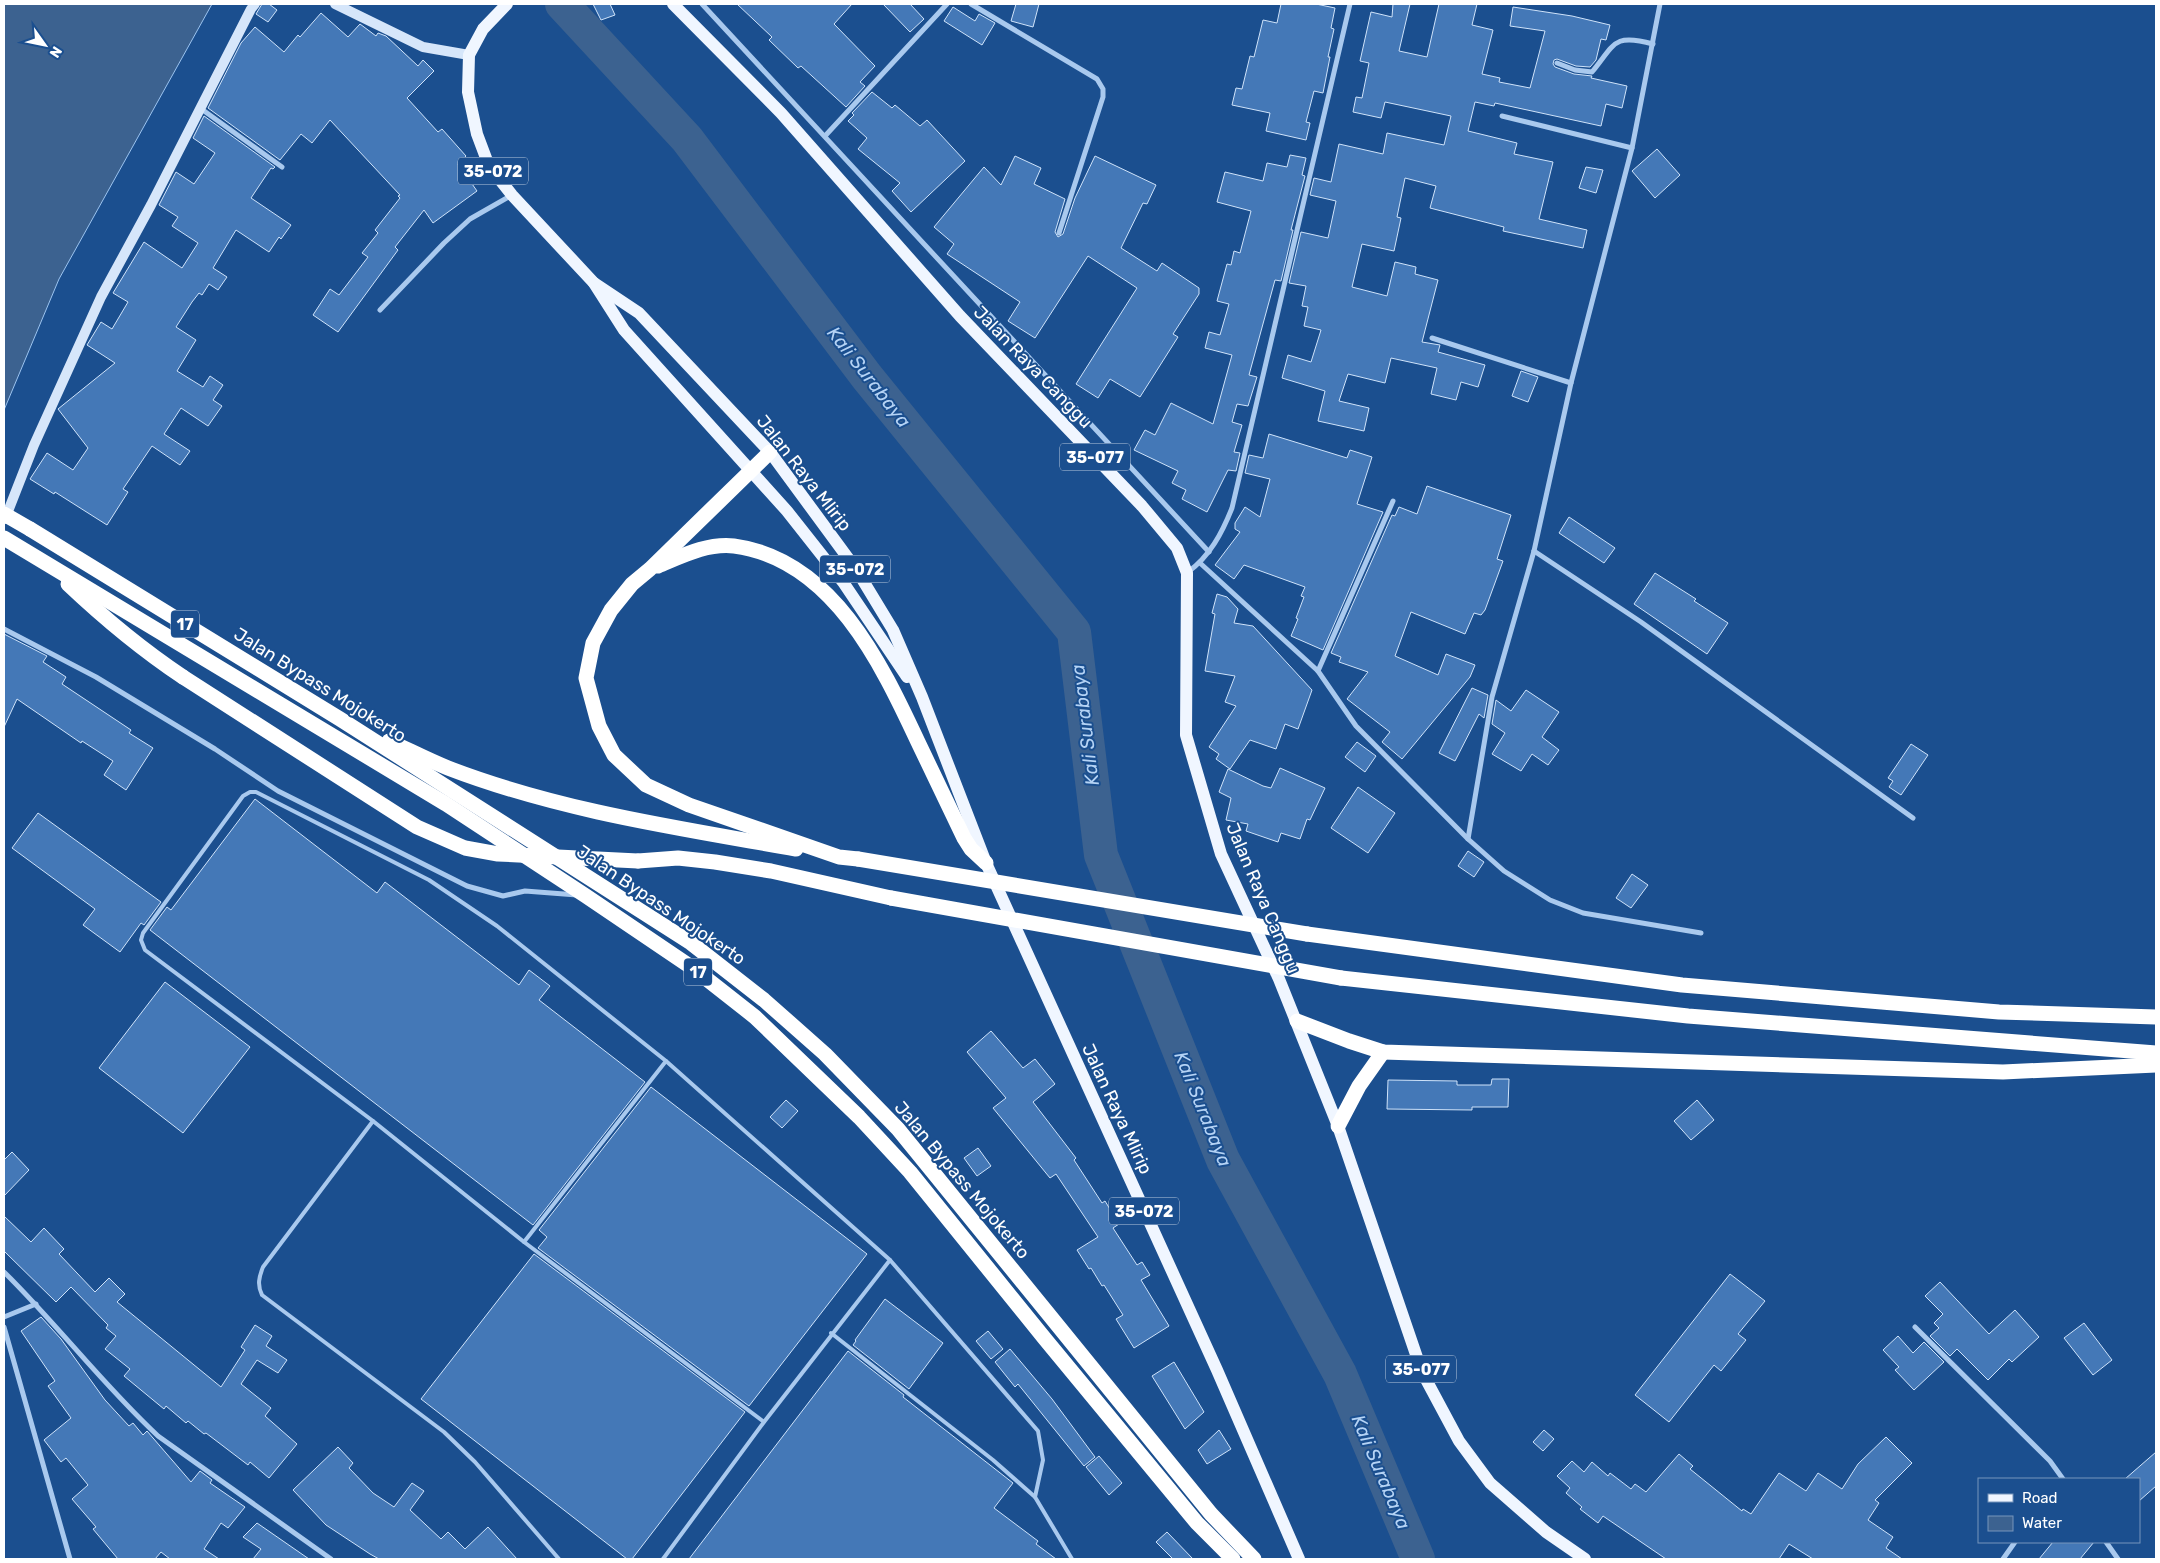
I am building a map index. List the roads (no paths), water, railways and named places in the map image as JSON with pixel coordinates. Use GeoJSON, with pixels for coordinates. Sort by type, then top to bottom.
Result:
{"type":"FeatureCollection","features":[{"type":"Feature","properties":{"kind":"highway"},"geometry":{"type":"LineString","coordinates":[[770,452],[650,569],[632,584],[611,610],[593,642],[586,678],[599,726],[614,755],[646,785],[689,805],[839,857]]}},
{"type":"Feature","properties":{"kind":"highway","name":"Jalan Bypass Mojokerto"},"geometry":{"type":"LineString","coordinates":[[4,514],[340,719],[691,943],[764,1000],[825,1054],[898,1129],[1211,1514],[1254,1559]]}},
{"type":"Feature","properties":{"kind":"highway","name":"Jalan Bypass Mojokerto"},"geometry":{"type":"LineString","coordinates":[[4,538],[446,804],[713,982],[755,1017],[859,1118],[910,1172],[1197,1523],[1234,1559]]}},
{"type":"Feature","properties":{"kind":"highway"},"geometry":{"type":"LineString","coordinates":[[650,569],[696,550],[733,546],[768,554],[791,566],[811,581],[841,610],[870,650],[896,696],[964,838],[971,850],[986,863]]}},
{"type":"Feature","properties":{"kind":"highway"},"geometry":{"type":"LineString","coordinates":[[49,565],[96,611],[140,648],[417,827],[465,848],[498,854],[638,861],[678,858],[715,862],[771,871],[891,898],[1341,978],[1688,1016],[2156,1053]]}},
{"type":"Feature","properties":{"kind":"highway"},"geometry":{"type":"LineString","coordinates":[[340,719],[448,768],[539,798],[627,819],[839,857],[1307,934],[1682,985],[1999,1012],[2156,1017]]}},
{"type":"Feature","properties":{"kind":"highway"},"geometry":{"type":"LineString","coordinates":[[1297,1021],[1383,1052],[2002,1072],[2156,1065]]}},
{"type":"Feature","properties":{"kind":"highway"},"geometry":{"type":"LineString","coordinates":[[1338,1126],[1359,1086],[1383,1052]]}},
{"type":"Feature","properties":{"kind":"main road","name":"Jalan Raya Mlirip"},"geometry":{"type":"LineString","coordinates":[[506,4],[482,28],[469,55],[468,92],[477,134],[489,166],[512,195],[594,283],[624,330],[751,470],[843,582],[922,697]]}},
{"type":"Feature","properties":{"kind":"main road","name":"Jalan Raya Canggu"},"geometry":{"type":"LineString","coordinates":[[673,4],[781,112],[960,316],[1142,506],[1177,548],[1187,573],[1186,735],[1221,854],[1297,1021],[1338,1126],[1422,1372],[1458,1441],[1490,1482],[1546,1532],[1585,1559]]}},
{"type":"Feature","properties":{"kind":"main road","name":"Jalan Raya Mlirip"},"geometry":{"type":"LineString","coordinates":[[594,283],[639,313],[770,452],[856,569],[893,630],[922,697],[986,863],[1217,1370],[1299,1559]]}},
{"type":"Feature","properties":{"kind":"street"},"geometry":{"type":"LineString","coordinates":[[4,522],[34,445],[101,297],[255,4]]}},
{"type":"Feature","properties":{"kind":"street"},"geometry":{"type":"LineString","coordinates":[[335,4],[423,47],[469,55]]}},
{"type":"Feature","properties":{"kind":"street"},"geometry":{"type":"LineString","coordinates":[[702,4],[1209,552]]}},
{"type":"Feature","properties":{"kind":"street"},"geometry":{"type":"LineString","coordinates":[[825,136],[947,4]]}},
{"type":"Feature","properties":{"kind":"street"},"geometry":{"type":"LineString","coordinates":[[971,4],[1097,79],[1103,89],[1059,233]]}},
{"type":"Feature","properties":{"kind":"street"},"geometry":{"type":"LineString","coordinates":[[1187,573],[1200,563],[1209,552],[1223,531],[1232,508],[1350,4]]}},
{"type":"Feature","properties":{"kind":"street"},"geometry":{"type":"LineString","coordinates":[[1468,840],[1492,697],[1534,551],[1571,383],[1632,148],[1660,4]]}},
{"type":"Feature","properties":{"kind":"street"},"geometry":{"type":"LineString","coordinates":[[1557,63],[1575,70],[1592,72],[1611,47],[1620,40],[1635,39],[1652,44]]}},
{"type":"Feature","properties":{"kind":"street"},"geometry":{"type":"LineString","coordinates":[[199,108],[282,167]]}},
{"type":"Feature","properties":{"kind":"street"},"geometry":{"type":"LineString","coordinates":[[1502,116],[1632,148]]}},
{"type":"Feature","properties":{"kind":"street"},"geometry":{"type":"LineString","coordinates":[[380,310],[444,243],[470,219],[512,195]]}},
{"type":"Feature","properties":{"kind":"street"},"geometry":{"type":"LineString","coordinates":[[1432,338],[1571,383]]}},
{"type":"Feature","properties":{"kind":"street"},"geometry":{"type":"LineString","coordinates":[[1318,671],[1393,501]]}},
{"type":"Feature","properties":{"kind":"street"},"geometry":{"type":"LineString","coordinates":[[1534,551],[1640,622],[1914,818]]}},
{"type":"Feature","properties":{"kind":"street"},"geometry":{"type":"LineString","coordinates":[[1200,563],[1318,671],[1356,726],[1468,840],[1504,871],[1550,900],[1583,912],[1701,933]]}},
{"type":"Feature","properties":{"kind":"street"},"geometry":{"type":"LineString","coordinates":[[4,629],[96,677],[215,749],[278,791],[467,886],[503,896],[525,891],[586,896]]}},
{"type":"Feature","properties":{"kind":"street"},"geometry":{"type":"LineString","coordinates":[[4,1272],[36,1304],[135,1415],[158,1436],[331,1559]]}},
{"type":"Feature","properties":{"kind":"street"},"geometry":{"type":"LineString","coordinates":[[4,1317],[36,1304]]}},
{"type":"Feature","properties":{"kind":"street"},"geometry":{"type":"LineString","coordinates":[[4,1327],[70,1557],[77,1559]]}},
{"type":"Feature","properties":{"kind":"street"},"geometry":{"type":"LineString","coordinates":[[1915,1327],[2050,1461],[2061,1478]]}},
{"type":"Feature","properties":{"kind":"street"},"geometry":{"type":"LineString","coordinates":[[2003,1559],[2014,1543]]}},
{"type":"Feature","properties":{"kind":"street"},"geometry":{"type":"LineString","coordinates":[[2107,1543],[2118,1559]]}},
{"type":"Feature","properties":{"kind":"lane"},"geometry":{"type":"LineString","coordinates":[[764,1422],[524,1242],[373,1121],[142,946],[140,940],[142,933],[247,793],[256,792],[429,880],[497,926],[666,1061],[890,1260],[1038,1431],[1043,1460],[1035,1497]]}},
{"type":"Feature","properties":{"kind":"lane"},"geometry":{"type":"LineString","coordinates":[[524,1242],[666,1061]]}},
{"type":"Feature","properties":{"kind":"lane"},"geometry":{"type":"LineString","coordinates":[[373,1121],[263,1267],[259,1278],[262,1295],[444,1432],[475,1462],[559,1559]]}},
{"type":"Feature","properties":{"kind":"lane"},"geometry":{"type":"LineString","coordinates":[[663,1559],[831,1333],[890,1260]]}},
{"type":"Feature","properties":{"kind":"lane"},"geometry":{"type":"LineString","coordinates":[[831,1333],[993,1460],[1035,1497],[1072,1559]]}},
{"type":"Feature","properties":{"kind":"water"},"geometry":{"type":"Polygon","coordinates":[[[4,4],[212,4],[59,279],[4,410],[4,4]]]}},
{"type":"Feature","properties":{"kind":"waterway","name":"Kali Surabaya"},"geometry":{"type":"LineString","coordinates":[[562,4],[687,139],[867,377],[1074,632],[1101,855],[1223,1160],[1340,1374],[1418,1559]]}}]}
